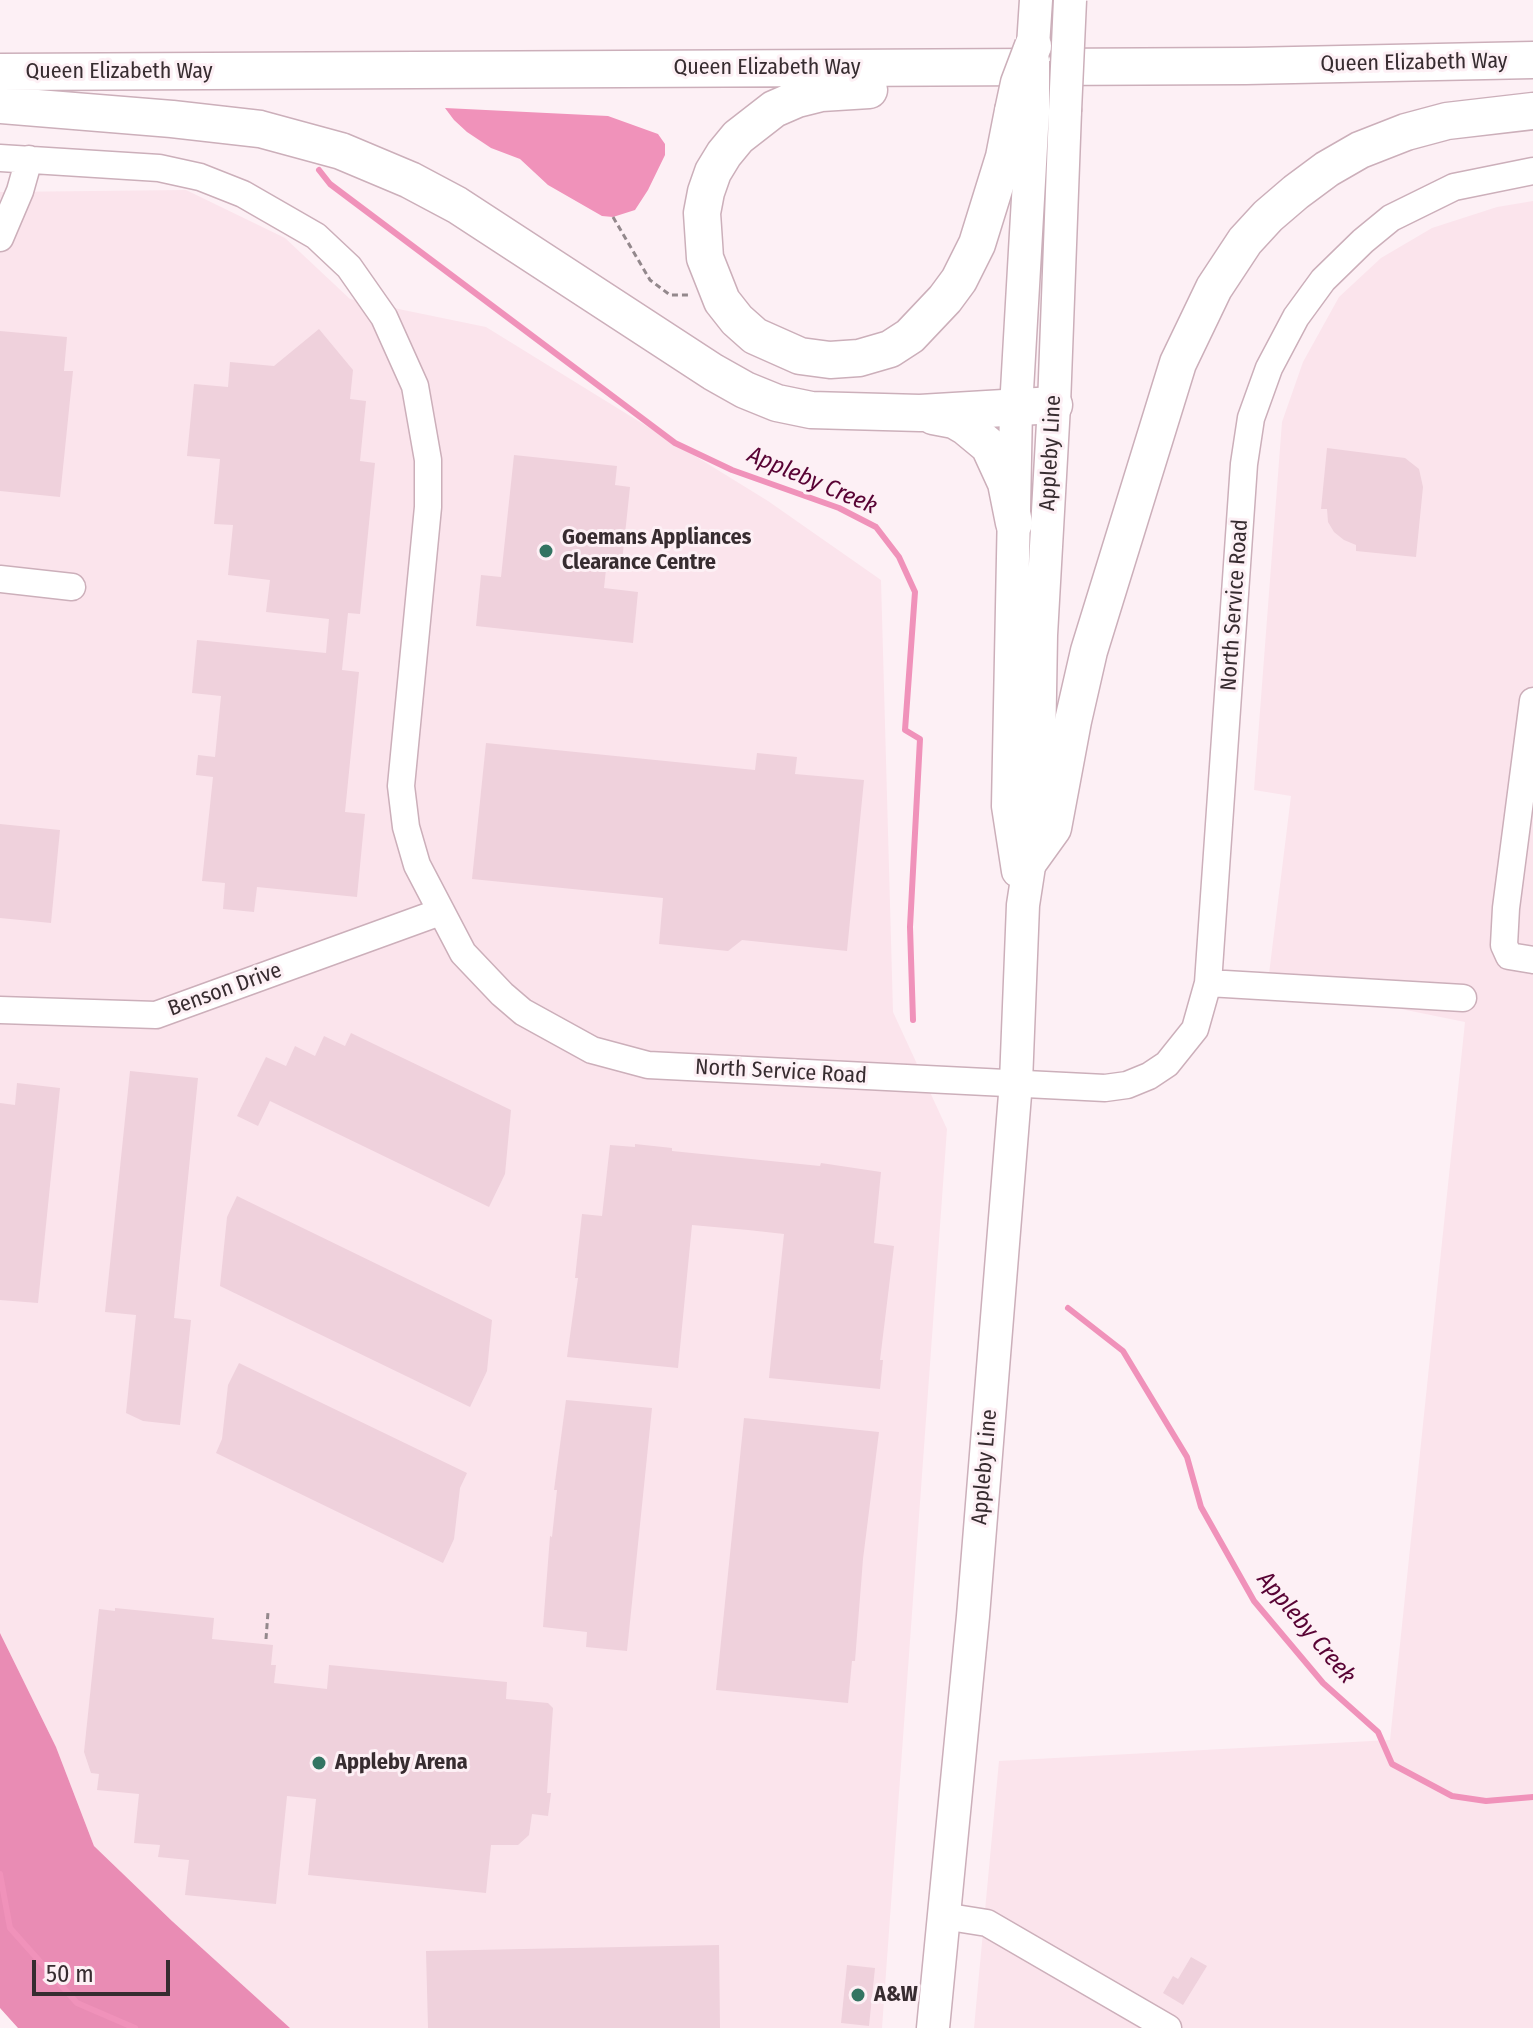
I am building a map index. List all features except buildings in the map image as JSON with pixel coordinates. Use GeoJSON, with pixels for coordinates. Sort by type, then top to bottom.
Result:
{"type":"FeatureCollection","features":[{"type":"Feature","properties":{"kind":"highway"},"geometry":{"type":"LineString","coordinates":[[1033,46],[1019,83],[1023,111],[969,262],[945,299],[910,336],[890,349],[859,358],[830,360],[800,356],[755,336],[737,320],[722,301],[705,258],[702,213],[713,172],[724,154],[774,109],[821,93],[1246,66]]}},
{"type":"Feature","properties":{"kind":"highway","name":"Queen Elizabeth Way"},"geometry":{"type":"LineString","coordinates":[[0,72],[1246,66],[1533,60]]}},
{"type":"Feature","properties":{"kind":"highway"},"geometry":{"type":"LineString","coordinates":[[0,105],[260,129],[341,151],[410,180],[457,205],[745,390],[777,403],[811,410],[920,413],[1054,405]]}},
{"type":"Feature","properties":{"kind":"highway"},"geometry":{"type":"LineString","coordinates":[[1030,860],[1053,828],[1089,651],[1178,363],[1214,288],[1245,241],[1296,192],[1360,150],[1406,132],[1447,121],[1533,111]]}},
{"type":"Feature","properties":{"kind":"highway"},"geometry":{"type":"LineString","coordinates":[[920,413],[954,420],[989,446],[1006,483],[1014,523]]}},
{"type":"Feature","properties":{"kind":"main road"},"geometry":{"type":"LineString","coordinates":[[1033,46],[1036,0]]}},
{"type":"Feature","properties":{"kind":"main road","name":"Appleby Line"},"geometry":{"type":"LineString","coordinates":[[933,2028],[973,1616],[1016,1082],[1023,905],[1038,808],[1041,635],[1054,405],[1070,0]]}},
{"type":"Feature","properties":{"kind":"main road","name":"Appleby Line"},"geometry":{"type":"LineString","coordinates":[[1023,111],[1008,806],[1023,905]]}},
{"type":"Feature","properties":{"kind":"street","name":"North Service Road"},"geometry":{"type":"LineString","coordinates":[[0,158],[159,168],[200,177],[243,194],[316,236],[349,267],[384,317],[415,386],[428,460],[428,507],[401,786],[406,827],[417,865],[440,912],[463,953],[492,986],[523,1012],[592,1050],[648,1065],[1105,1088],[1127,1085],[1167,1064],[1195,1029],[1208,983],[1244,464],[1251,418],[1269,368],[1296,317],[1323,280],[1391,218],[1454,187],[1533,171]]}},
{"type":"Feature","properties":{"kind":"street"},"geometry":{"type":"LineString","coordinates":[[0,238],[20,191],[29,159]]}},
{"type":"Feature","properties":{"kind":"street"},"geometry":{"type":"LineString","coordinates":[[0,579],[72,587]]}},
{"type":"Feature","properties":{"kind":"street"},"geometry":{"type":"LineString","coordinates":[[1533,701],[1504,945],[1509,956],[1533,960]]}},
{"type":"Feature","properties":{"kind":"street","name":"Benson Drive"},"geometry":{"type":"LineString","coordinates":[[0,1010],[156,1015],[440,912]]}},
{"type":"Feature","properties":{"kind":"street"},"geometry":{"type":"LineString","coordinates":[[1208,983],[1463,998]]}},
{"type":"Feature","properties":{"kind":"street"},"geometry":{"type":"LineString","coordinates":[[943,1916],[987,1923],[1168,2028]]}},
{"type":"Feature","properties":{"kind":"path"},"geometry":{"type":"LineString","coordinates":[[613,217],[640,266],[662,291],[679,296],[715,287]]}},
{"type":"Feature","properties":{"kind":"path"},"geometry":{"type":"LineString","coordinates":[[266,1639],[268,1612]]}},
{"type":"Feature","properties":{"kind":"shaded area"},"geometry":{"type":"Polygon","coordinates":[[[445,108],[608,116],[658,134],[665,144],[665,155],[635,210],[613,217],[602,216],[548,185],[520,159],[491,148],[467,132],[445,108]]]}},
{"type":"Feature","properties":{"kind":"shaded area"},"geometry":{"type":"Polygon","coordinates":[[[186,190],[285,238],[350,299],[486,327],[768,501],[881,580],[893,1012],[947,1129],[882,2028],[290,2028],[94,1846],[56,1747],[0,1633],[0,192],[186,190]]]}},
{"type":"Feature","properties":{"kind":"shaded area"},"geometry":{"type":"Polygon","coordinates":[[[1533,201],[1533,2028],[974,2028],[999,1761],[1390,1740],[1465,1022],[1268,982],[1291,796],[1254,790],[1282,422],[1303,362],[1339,297],[1381,258],[1432,228],[1497,207],[1533,201]]]}},
{"type":"Feature","properties":{"kind":"shaded area"},"geometry":{"type":"Polygon","coordinates":[[[0,1633],[56,1747],[94,1846],[290,2028],[18,2028],[0,2008],[0,1633]]]}},
{"type":"Feature","properties":{"kind":"waterway","name":"Appleby Creek"},"geometry":{"type":"LineString","coordinates":[[319,170],[330,184],[675,443],[732,470],[839,508],[876,527],[899,557],[915,592],[905,730],[920,739],[910,927],[913,1020]]}},
{"type":"Feature","properties":{"kind":"waterway","name":"Appleby Creek"},"geometry":{"type":"LineString","coordinates":[[1068,1308],[1123,1351],[1187,1457],[1201,1507],[1254,1601],[1323,1683],[1378,1732],[1392,1764],[1452,1796],[1486,1801],[1533,1797]]}},
{"type":"Feature","properties":{"kind":"waterway","name":"Appleby Creek"},"geometry":{"type":"LineString","coordinates":[[0,1874],[10,1928],[77,2003],[135,2028]]}},
{"type":"Feature","properties":{"kind":"place","name":"Goemans Appliances Clearance Centre"},"geometry":{"type":"Point","coordinates":[546,551]}},
{"type":"Feature","properties":{"kind":"place","name":"Appleby Arena"},"geometry":{"type":"Point","coordinates":[319,1763]}},
{"type":"Feature","properties":{"kind":"place","name":"A&W"},"geometry":{"type":"Point","coordinates":[858,1995]}}]}
